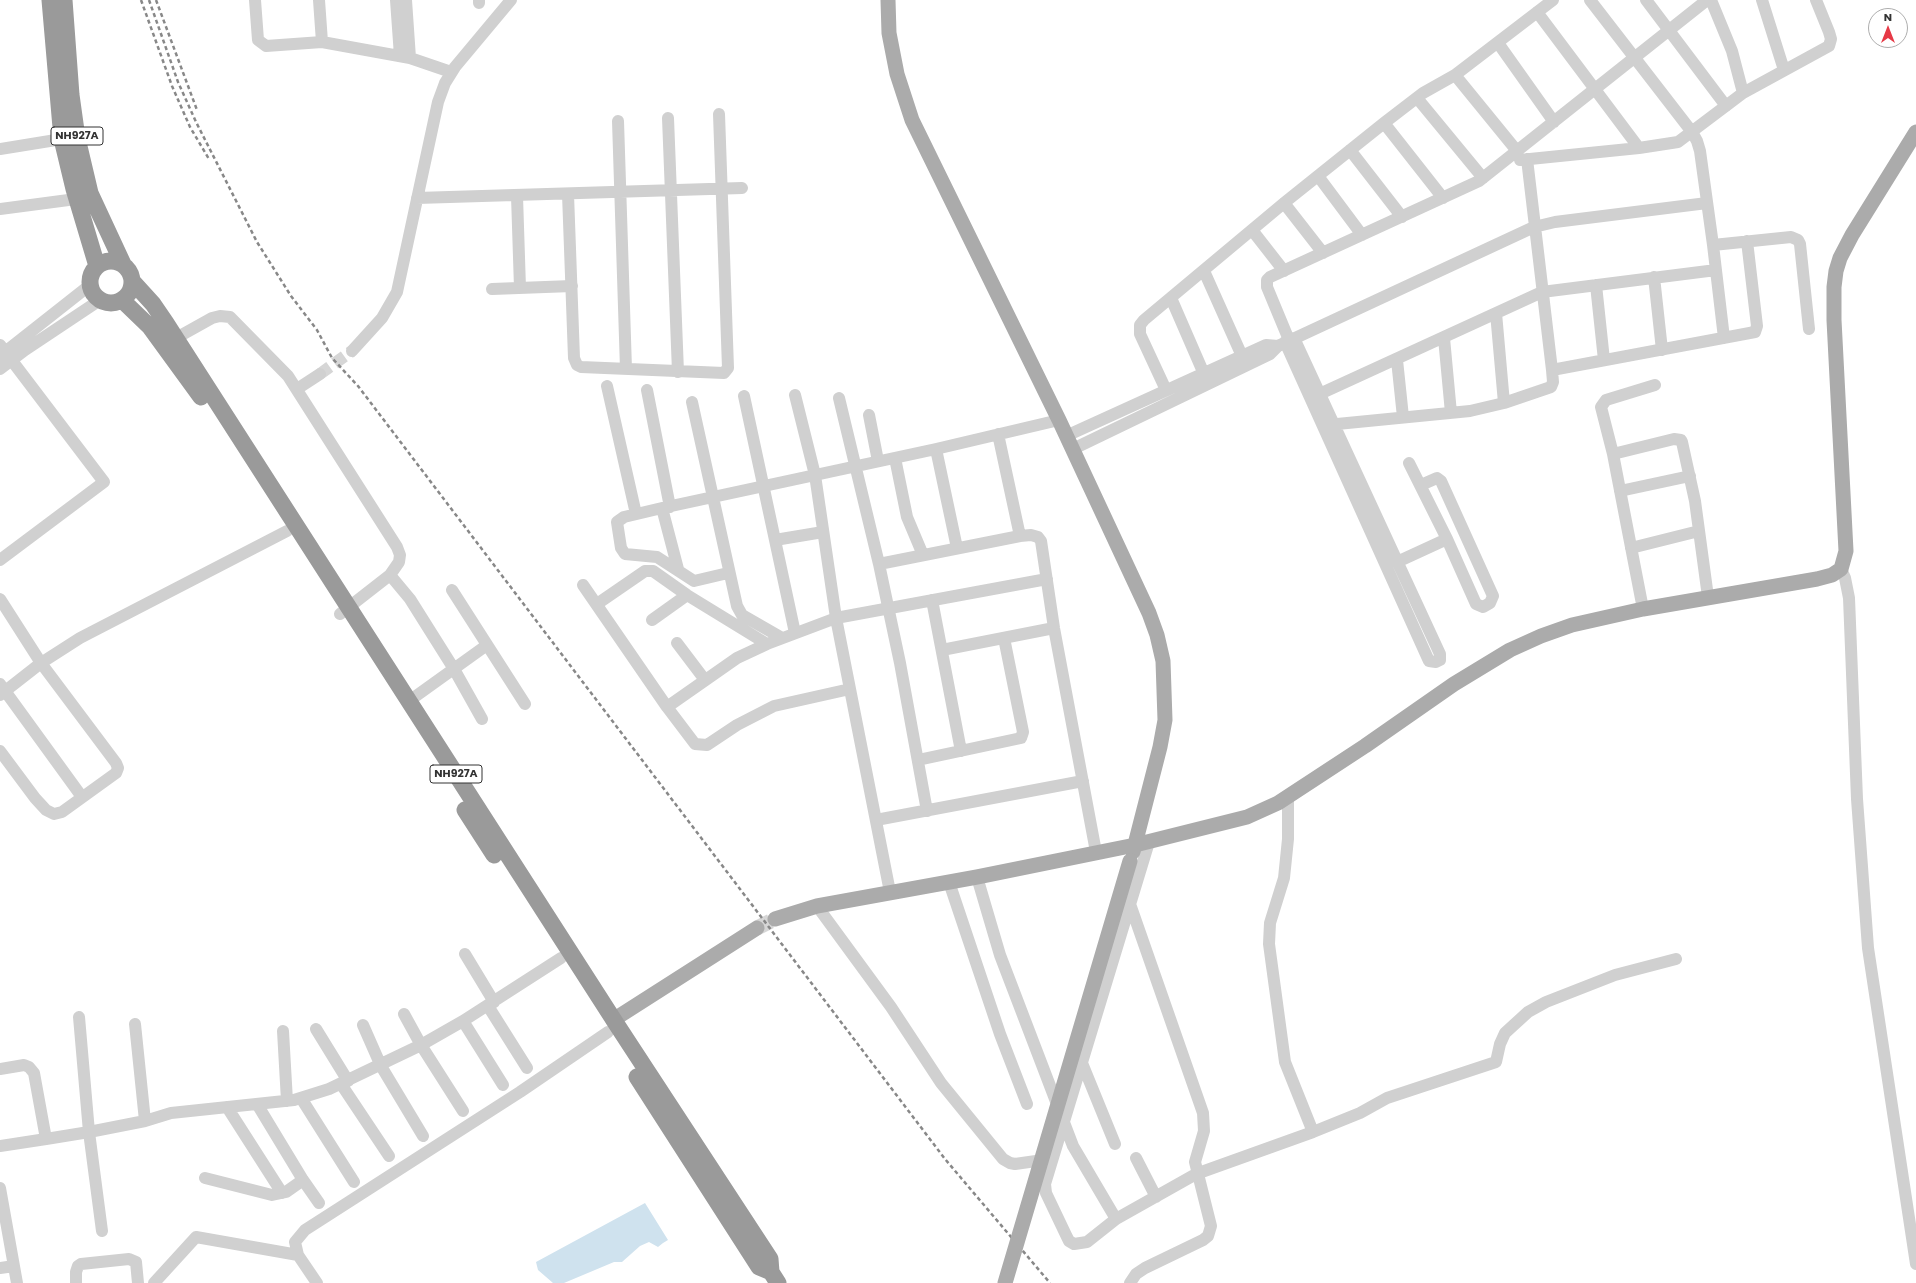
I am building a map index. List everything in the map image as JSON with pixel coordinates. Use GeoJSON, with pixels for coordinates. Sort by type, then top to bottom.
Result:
{"type":"FeatureCollection","features":[{"type":"Feature","properties":{"kind":"highway","name":"NH927A"},"geometry":{"type":"LineString","coordinates":[[50,0],[62,139],[76,199],[97,266]]}},
{"type":"Feature","properties":{"kind":"highway","name":"NH927A"},"geometry":{"type":"LineString","coordinates":[[64,0],[70,94],[79,145],[90,193],[123,264],[128,269],[132,282],[153,304],[170,342],[287,531],[409,701],[759,1267],[774,1277]]}},
{"type":"Feature","properties":{"kind":"highway"},"geometry":{"type":"LineString","coordinates":[[123,264],[110,260],[97,266],[92,271],[90,285],[92,291],[100,300],[109,303],[122,300],[131,289],[132,282]]}},
{"type":"Feature","properties":{"kind":"highway","name":"NH927A"},"geometry":{"type":"LineString","coordinates":[[122,300],[150,327],[170,342],[345,611],[561,958],[611,1026]]}},
{"type":"Feature","properties":{"kind":"main road"},"geometry":{"type":"LineString","coordinates":[[888,0],[890,40],[897,74],[912,120],[1070,442],[1149,613],[1157,636],[1163,661],[1164,720],[1142,844],[1130,861],[1005,1283]]}},
{"type":"Feature","properties":{"kind":"main road"},"geometry":{"type":"LineString","coordinates":[[775,919],[817,906],[977,877],[1142,844],[1247,817],[1288,797],[1454,684],[1510,650],[1572,625],[1643,609],[1817,579],[1841,569],[1846,551],[1834,320],[1834,287],[1836,271],[1840,258],[1852,235],[1916,132]]}},
{"type":"Feature","properties":{"kind":"main road"},"geometry":{"type":"LineString","coordinates":[[611,1026],[757,928]]}},
{"type":"Feature","properties":{"kind":"street"},"geometry":{"type":"LineString","coordinates":[[255,0],[258,40],[266,46],[322,42],[405,57],[451,72]]}},
{"type":"Feature","properties":{"kind":"street"},"geometry":{"type":"LineString","coordinates":[[319,0],[322,42]]}},
{"type":"Feature","properties":{"kind":"street"},"geometry":{"type":"LineString","coordinates":[[396,0],[405,57]]}},
{"type":"Feature","properties":{"kind":"street"},"geometry":{"type":"LineString","coordinates":[[405,57],[406,0]]}},
{"type":"Feature","properties":{"kind":"street"},"geometry":{"type":"LineString","coordinates":[[352,350],[382,318],[397,292],[438,102],[451,72],[511,0]]}},
{"type":"Feature","properties":{"kind":"street"},"geometry":{"type":"LineString","coordinates":[[1166,390],[1140,329],[1144,320],[1284,203],[1384,123],[1417,98],[1455,75],[1498,44],[1553,0]]}},
{"type":"Feature","properties":{"kind":"street"},"geometry":{"type":"LineString","coordinates":[[1590,0],[1692,132],[1700,152],[1724,338]]}},
{"type":"Feature","properties":{"kind":"street"},"geometry":{"type":"LineString","coordinates":[[1646,0],[1726,106]]}},
{"type":"Feature","properties":{"kind":"street"},"geometry":{"type":"LineString","coordinates":[[1762,0],[1784,70]]}},
{"type":"Feature","properties":{"kind":"street"},"geometry":{"type":"LineString","coordinates":[[1503,162],[1639,148],[1678,142],[1743,94],[1826,48],[1830,43],[1829,32],[1816,0]]}},
{"type":"Feature","properties":{"kind":"street"},"geometry":{"type":"LineString","coordinates":[[1328,425],[1397,562],[1440,654],[1440,660],[1436,662],[1429,661],[1328,425],[1287,342],[1267,287],[1267,280],[1483,178],[1704,1],[1732,51],[1743,94]]}},
{"type":"Feature","properties":{"kind":"street"},"geometry":{"type":"LineString","coordinates":[[1538,12],[1639,148]]}},
{"type":"Feature","properties":{"kind":"street"},"geometry":{"type":"LineString","coordinates":[[1498,44],[1554,122]]}},
{"type":"Feature","properties":{"kind":"street"},"geometry":{"type":"LineString","coordinates":[[1455,75],[1517,151]]}},
{"type":"Feature","properties":{"kind":"street"},"geometry":{"type":"LineString","coordinates":[[1417,98],[1483,178]]}},
{"type":"Feature","properties":{"kind":"street"},"geometry":{"type":"LineString","coordinates":[[568,194],[574,358],[577,365],[580,367],[724,373],[728,368],[719,114]]}},
{"type":"Feature","properties":{"kind":"street"},"geometry":{"type":"LineString","coordinates":[[668,118],[678,372]]}},
{"type":"Feature","properties":{"kind":"street"},"geometry":{"type":"LineString","coordinates":[[618,121],[619,192],[626,369]]}},
{"type":"Feature","properties":{"kind":"street"},"geometry":{"type":"LineString","coordinates":[[1384,123],[1443,198]]}},
{"type":"Feature","properties":{"kind":"street"},"geometry":{"type":"LineString","coordinates":[[0,149],[62,139]]}},
{"type":"Feature","properties":{"kind":"street"},"geometry":{"type":"LineString","coordinates":[[1350,150],[1402,217]]}},
{"type":"Feature","properties":{"kind":"street"},"geometry":{"type":"LineString","coordinates":[[1328,425],[1451,413],[1504,403],[1551,387],[1553,382],[1552,370],[1527,160]]}},
{"type":"Feature","properties":{"kind":"street"},"geometry":{"type":"LineString","coordinates":[[1318,176],[1362,235]]}},
{"type":"Feature","properties":{"kind":"street"},"geometry":{"type":"LineString","coordinates":[[417,198],[742,188]]}},
{"type":"Feature","properties":{"kind":"street"},"geometry":{"type":"LineString","coordinates":[[517,196],[520,288]]}},
{"type":"Feature","properties":{"kind":"street"},"geometry":{"type":"LineString","coordinates":[[0,209],[76,199]]}},
{"type":"Feature","properties":{"kind":"street"},"geometry":{"type":"LineString","coordinates":[[1284,203],[1323,253]]}},
{"type":"Feature","properties":{"kind":"street"},"geometry":{"type":"LineString","coordinates":[[1070,442],[1270,354],[1287,342],[1534,227],[1555,222],[1707,203]]}},
{"type":"Feature","properties":{"kind":"street"},"geometry":{"type":"LineString","coordinates":[[1252,230],[1284,271]]}},
{"type":"Feature","properties":{"kind":"street"},"geometry":{"type":"LineString","coordinates":[[1713,245],[1791,237],[1798,240],[1800,244],[1809,329]]}},
{"type":"Feature","properties":{"kind":"street"},"geometry":{"type":"LineString","coordinates":[[1552,370],[1753,333],[1757,329],[1748,241]]}},
{"type":"Feature","properties":{"kind":"street"},"geometry":{"type":"LineString","coordinates":[[1315,396],[1397,360],[1542,292],[1716,270]]}},
{"type":"Feature","properties":{"kind":"street"},"geometry":{"type":"LineString","coordinates":[[1204,271],[1242,356]]}},
{"type":"Feature","properties":{"kind":"street"},"geometry":{"type":"LineString","coordinates":[[1654,278],[1662,350]]}},
{"type":"Feature","properties":{"kind":"street"},"geometry":{"type":"LineString","coordinates":[[0,369],[4,353],[90,285]]}},
{"type":"Feature","properties":{"kind":"street"},"geometry":{"type":"LineString","coordinates":[[1596,285],[1604,360]]}},
{"type":"Feature","properties":{"kind":"street"},"geometry":{"type":"LineString","coordinates":[[492,289],[572,286]]}},
{"type":"Feature","properties":{"kind":"street"},"geometry":{"type":"LineString","coordinates":[[1171,298],[1204,374]]}},
{"type":"Feature","properties":{"kind":"street"},"geometry":{"type":"LineString","coordinates":[[4,353],[100,300]]}},
{"type":"Feature","properties":{"kind":"street"},"geometry":{"type":"LineString","coordinates":[[1496,313],[1504,403]]}},
{"type":"Feature","properties":{"kind":"street"},"geometry":{"type":"LineString","coordinates":[[170,342],[212,318],[220,316],[230,317],[288,376],[297,389],[397,547],[400,555],[399,562],[390,575],[345,611]]}},
{"type":"Feature","properties":{"kind":"street"},"geometry":{"type":"LineString","coordinates":[[1444,338],[1451,413]]}},
{"type":"Feature","properties":{"kind":"street"},"geometry":{"type":"LineString","coordinates":[[1070,442],[1166,390],[1266,345],[1287,342]]}},
{"type":"Feature","properties":{"kind":"street"},"geometry":{"type":"LineString","coordinates":[[0,560],[104,482],[4,353]]}},
{"type":"Feature","properties":{"kind":"street"},"geometry":{"type":"LineString","coordinates":[[1397,360],[1403,417]]}},
{"type":"Feature","properties":{"kind":"street"},"geometry":{"type":"LineString","coordinates":[[297,389],[320,374]]}},
{"type":"Feature","properties":{"kind":"street"},"geometry":{"type":"LineString","coordinates":[[1643,609],[1613,454],[1602,414],[1602,404],[1606,400],[1654,385]]}},
{"type":"Feature","properties":{"kind":"street"},"geometry":{"type":"LineString","coordinates":[[607,386],[636,514]]}},
{"type":"Feature","properties":{"kind":"street"},"geometry":{"type":"LineString","coordinates":[[647,390],[666,507],[678,569]]}},
{"type":"Feature","properties":{"kind":"street"},"geometry":{"type":"LineString","coordinates":[[795,395],[815,475],[836,618],[890,892]]}},
{"type":"Feature","properties":{"kind":"street"},"geometry":{"type":"LineString","coordinates":[[744,396],[795,633]]}},
{"type":"Feature","properties":{"kind":"street"},"geometry":{"type":"LineString","coordinates":[[839,398],[854,466],[879,564],[927,811]]}},
{"type":"Feature","properties":{"kind":"street"},"geometry":{"type":"LineString","coordinates":[[692,402],[728,573],[739,611],[782,638]]}},
{"type":"Feature","properties":{"kind":"street"},"geometry":{"type":"LineString","coordinates":[[869,415],[878,461]]}},
{"type":"Feature","properties":{"kind":"street"},"geometry":{"type":"LineString","coordinates":[[728,573],[694,581],[678,569],[653,556],[629,555],[623,552],[621,548],[618,522],[624,517],[666,507],[936,449],[1059,420]]}},
{"type":"Feature","properties":{"kind":"street"},"geometry":{"type":"LineString","coordinates":[[998,434],[1020,536]]}},
{"type":"Feature","properties":{"kind":"street"},"geometry":{"type":"LineString","coordinates":[[1613,454],[1674,439],[1681,440],[1690,476],[1708,597]]}},
{"type":"Feature","properties":{"kind":"street"},"geometry":{"type":"LineString","coordinates":[[936,449],[957,548]]}},
{"type":"Feature","properties":{"kind":"street"},"geometry":{"type":"LineString","coordinates":[[895,458],[907,517],[923,555]]}},
{"type":"Feature","properties":{"kind":"street"},"geometry":{"type":"LineString","coordinates":[[1409,463],[1447,539],[1476,604],[1483,607],[1490,603],[1493,596],[1441,481],[1437,478],[1421,485]]}},
{"type":"Feature","properties":{"kind":"street"},"geometry":{"type":"LineString","coordinates":[[1620,491],[1690,476]]}},
{"type":"Feature","properties":{"kind":"street"},"geometry":{"type":"LineString","coordinates":[[82,797],[2,690],[80,638],[287,531]]}},
{"type":"Feature","properties":{"kind":"street"},"geometry":{"type":"LineString","coordinates":[[1631,548],[1699,531]]}},
{"type":"Feature","properties":{"kind":"street"},"geometry":{"type":"LineString","coordinates":[[775,540],[823,532]]}},
{"type":"Feature","properties":{"kind":"street"},"geometry":{"type":"LineString","coordinates":[[879,564],[1020,536],[1035,535],[1040,541],[1054,628],[1096,852]]}},
{"type":"Feature","properties":{"kind":"street"},"geometry":{"type":"LineString","coordinates":[[1397,562],[1447,539]]}},
{"type":"Feature","properties":{"kind":"street"},"geometry":{"type":"LineString","coordinates":[[1841,569],[1845,578],[1849,598],[1857,807],[1868,948],[1916,1264]]}},
{"type":"Feature","properties":{"kind":"street"},"geometry":{"type":"LineString","coordinates":[[597,604],[648,570],[653,571],[687,595],[767,644]]}},
{"type":"Feature","properties":{"kind":"street"},"geometry":{"type":"LineString","coordinates":[[390,575],[410,599],[454,669],[482,719]]}},
{"type":"Feature","properties":{"kind":"street"},"geometry":{"type":"LineString","coordinates":[[667,707],[737,658],[767,644],[836,618],[1047,579]]}},
{"type":"Feature","properties":{"kind":"street"},"geometry":{"type":"LineString","coordinates":[[583,585],[667,707],[695,744],[704,746],[737,725],[774,706],[850,689]]}},
{"type":"Feature","properties":{"kind":"street"},"geometry":{"type":"LineString","coordinates":[[452,590],[525,704]]}},
{"type":"Feature","properties":{"kind":"street"},"geometry":{"type":"LineString","coordinates":[[652,620],[687,595]]}},
{"type":"Feature","properties":{"kind":"street"},"geometry":{"type":"LineString","coordinates":[[0,599],[41,664],[118,766],[116,773],[62,812],[54,814],[34,798],[0,751]]}},
{"type":"Feature","properties":{"kind":"street"},"geometry":{"type":"LineString","coordinates":[[932,600],[961,751]]}},
{"type":"Feature","properties":{"kind":"street"},"geometry":{"type":"LineString","coordinates":[[942,650],[1054,628]]}},
{"type":"Feature","properties":{"kind":"street"},"geometry":{"type":"LineString","coordinates":[[918,760],[1017,740],[1022,735],[1004,638]]}},
{"type":"Feature","properties":{"kind":"street"},"geometry":{"type":"LineString","coordinates":[[677,642],[705,680]]}},
{"type":"Feature","properties":{"kind":"street"},"geometry":{"type":"LineString","coordinates":[[409,701],[487,645]]}},
{"type":"Feature","properties":{"kind":"street"},"geometry":{"type":"LineString","coordinates":[[876,820],[1083,781]]}},
{"type":"Feature","properties":{"kind":"street"},"geometry":{"type":"LineString","coordinates":[[1288,797],[1288,839],[1284,878],[1270,923],[1269,944],[1277,994],[1285,1062],[1312,1132]]}},
{"type":"Feature","properties":{"kind":"street"},"geometry":{"type":"LineString","coordinates":[[1142,844],[1130,904],[1045,1184],[1045,1189],[1069,1241],[1081,1244],[1087,1242],[1116,1219],[1156,1198],[1196,1174],[1360,1113],[1387,1098],[1496,1062],[1500,1044],[1505,1033],[1528,1012],[1546,1002],[1615,975],[1676,959]]}},
{"type":"Feature","properties":{"kind":"street"},"geometry":{"type":"LineString","coordinates":[[977,877],[1000,955],[1073,1146],[1116,1219]]}},
{"type":"Feature","properties":{"kind":"street"},"geometry":{"type":"LineString","coordinates":[[949,882],[1000,1034],[1027,1104]]}},
{"type":"Feature","properties":{"kind":"street"},"geometry":{"type":"LineString","coordinates":[[1130,904],[1203,1113],[1204,1131],[1195,1162],[1196,1174],[1209,1214],[1211,1226],[1208,1236],[1203,1240],[1145,1268],[1136,1274],[1130,1283]]}},
{"type":"Feature","properties":{"kind":"street"},"geometry":{"type":"LineString","coordinates":[[817,906],[892,1007],[942,1083],[1003,1158],[1010,1163],[1015,1164],[1052,1158]]}},
{"type":"Feature","properties":{"kind":"street"},"geometry":{"type":"LineString","coordinates":[[465,954],[527,1068]]}},
{"type":"Feature","properties":{"kind":"street"},"geometry":{"type":"LineString","coordinates":[[0,1146],[89,1132],[145,1121],[171,1113],[287,1101],[301,1098],[345,1083],[421,1045],[491,1004],[561,958]]}},
{"type":"Feature","properties":{"kind":"street"},"geometry":{"type":"LineString","coordinates":[[404,1014],[421,1045],[464,1111]]}},
{"type":"Feature","properties":{"kind":"street"},"geometry":{"type":"LineString","coordinates":[[79,1017],[89,1132],[102,1231]]}},
{"type":"Feature","properties":{"kind":"street"},"geometry":{"type":"LineString","coordinates":[[463,1021],[503,1085]]}},
{"type":"Feature","properties":{"kind":"street"},"geometry":{"type":"LineString","coordinates":[[135,1024],[145,1121]]}},
{"type":"Feature","properties":{"kind":"street"},"geometry":{"type":"LineString","coordinates":[[363,1025],[380,1066],[423,1136]]}},
{"type":"Feature","properties":{"kind":"street"},"geometry":{"type":"LineString","coordinates":[[317,1283],[298,1255],[295,1242],[305,1230],[520,1092],[611,1026]]}},
{"type":"Feature","properties":{"kind":"street"},"geometry":{"type":"LineString","coordinates":[[316,1029],[345,1083],[389,1156]]}},
{"type":"Feature","properties":{"kind":"street"},"geometry":{"type":"LineString","coordinates":[[284,1031],[287,1101]]}},
{"type":"Feature","properties":{"kind":"street"},"geometry":{"type":"LineString","coordinates":[[1082,1063],[1115,1144]]}},
{"type":"Feature","properties":{"kind":"street"},"geometry":{"type":"LineString","coordinates":[[0,1068],[24,1065],[29,1067],[34,1073],[46,1139]]}},
{"type":"Feature","properties":{"kind":"street"},"geometry":{"type":"LineString","coordinates":[[301,1098],[354,1182]]}},
{"type":"Feature","properties":{"kind":"street"},"geometry":{"type":"LineString","coordinates":[[256,1104],[319,1203]]}},
{"type":"Feature","properties":{"kind":"street"},"geometry":{"type":"LineString","coordinates":[[228,1107],[282,1193]]}},
{"type":"Feature","properties":{"kind":"street"},"geometry":{"type":"LineString","coordinates":[[1136,1158],[1156,1198]]}},
{"type":"Feature","properties":{"kind":"street"},"geometry":{"type":"LineString","coordinates":[[205,1178],[272,1195],[282,1193],[303,1180]]}},
{"type":"Feature","properties":{"kind":"street"},"geometry":{"type":"LineString","coordinates":[[0,1188],[17,1283]]}},
{"type":"Feature","properties":{"kind":"street"},"geometry":{"type":"LineString","coordinates":[[154,1283],[196,1237],[298,1255]]}},
{"type":"Feature","properties":{"kind":"street"},"geometry":{"type":"LineString","coordinates":[[76,1283],[76,1272],[78,1266],[81,1264],[129,1259],[136,1262],[138,1283]]}},
{"type":"Feature","properties":{"kind":"street"},"geometry":{"type":"LineString","coordinates":[[0,1268],[14,1266]]}},
{"type":"Feature","properties":{"kind":"water"},"geometry":{"type":"Polygon","coordinates":[[[645,1203],[668,1240],[658,1247],[649,1242],[640,1246],[622,1262],[614,1262],[564,1283],[553,1283],[538,1270],[536,1262],[645,1203]]]}},
{"type":"Feature","properties":{"kind":"tunnel"},"geometry":{"type":"LineString","coordinates":[[320,374],[352,351]]}},
{"type":"Feature","properties":{"kind":"tunnel"},"geometry":{"type":"LineString","coordinates":[[757,928],[775,919]]}},
{"type":"Feature","properties":{"kind":"railway"},"geometry":{"type":"LineString","coordinates":[[141,0],[172,86],[190,127],[209,159]]}},
{"type":"Feature","properties":{"kind":"railway"},"geometry":{"type":"LineString","coordinates":[[149,0],[178,82],[196,122],[257,242],[291,296],[317,330],[332,358],[358,386],[945,1159],[1050,1283]]}},
{"type":"Feature","properties":{"kind":"railway"},"geometry":{"type":"LineString","coordinates":[[156,0],[197,110]]}}]}
